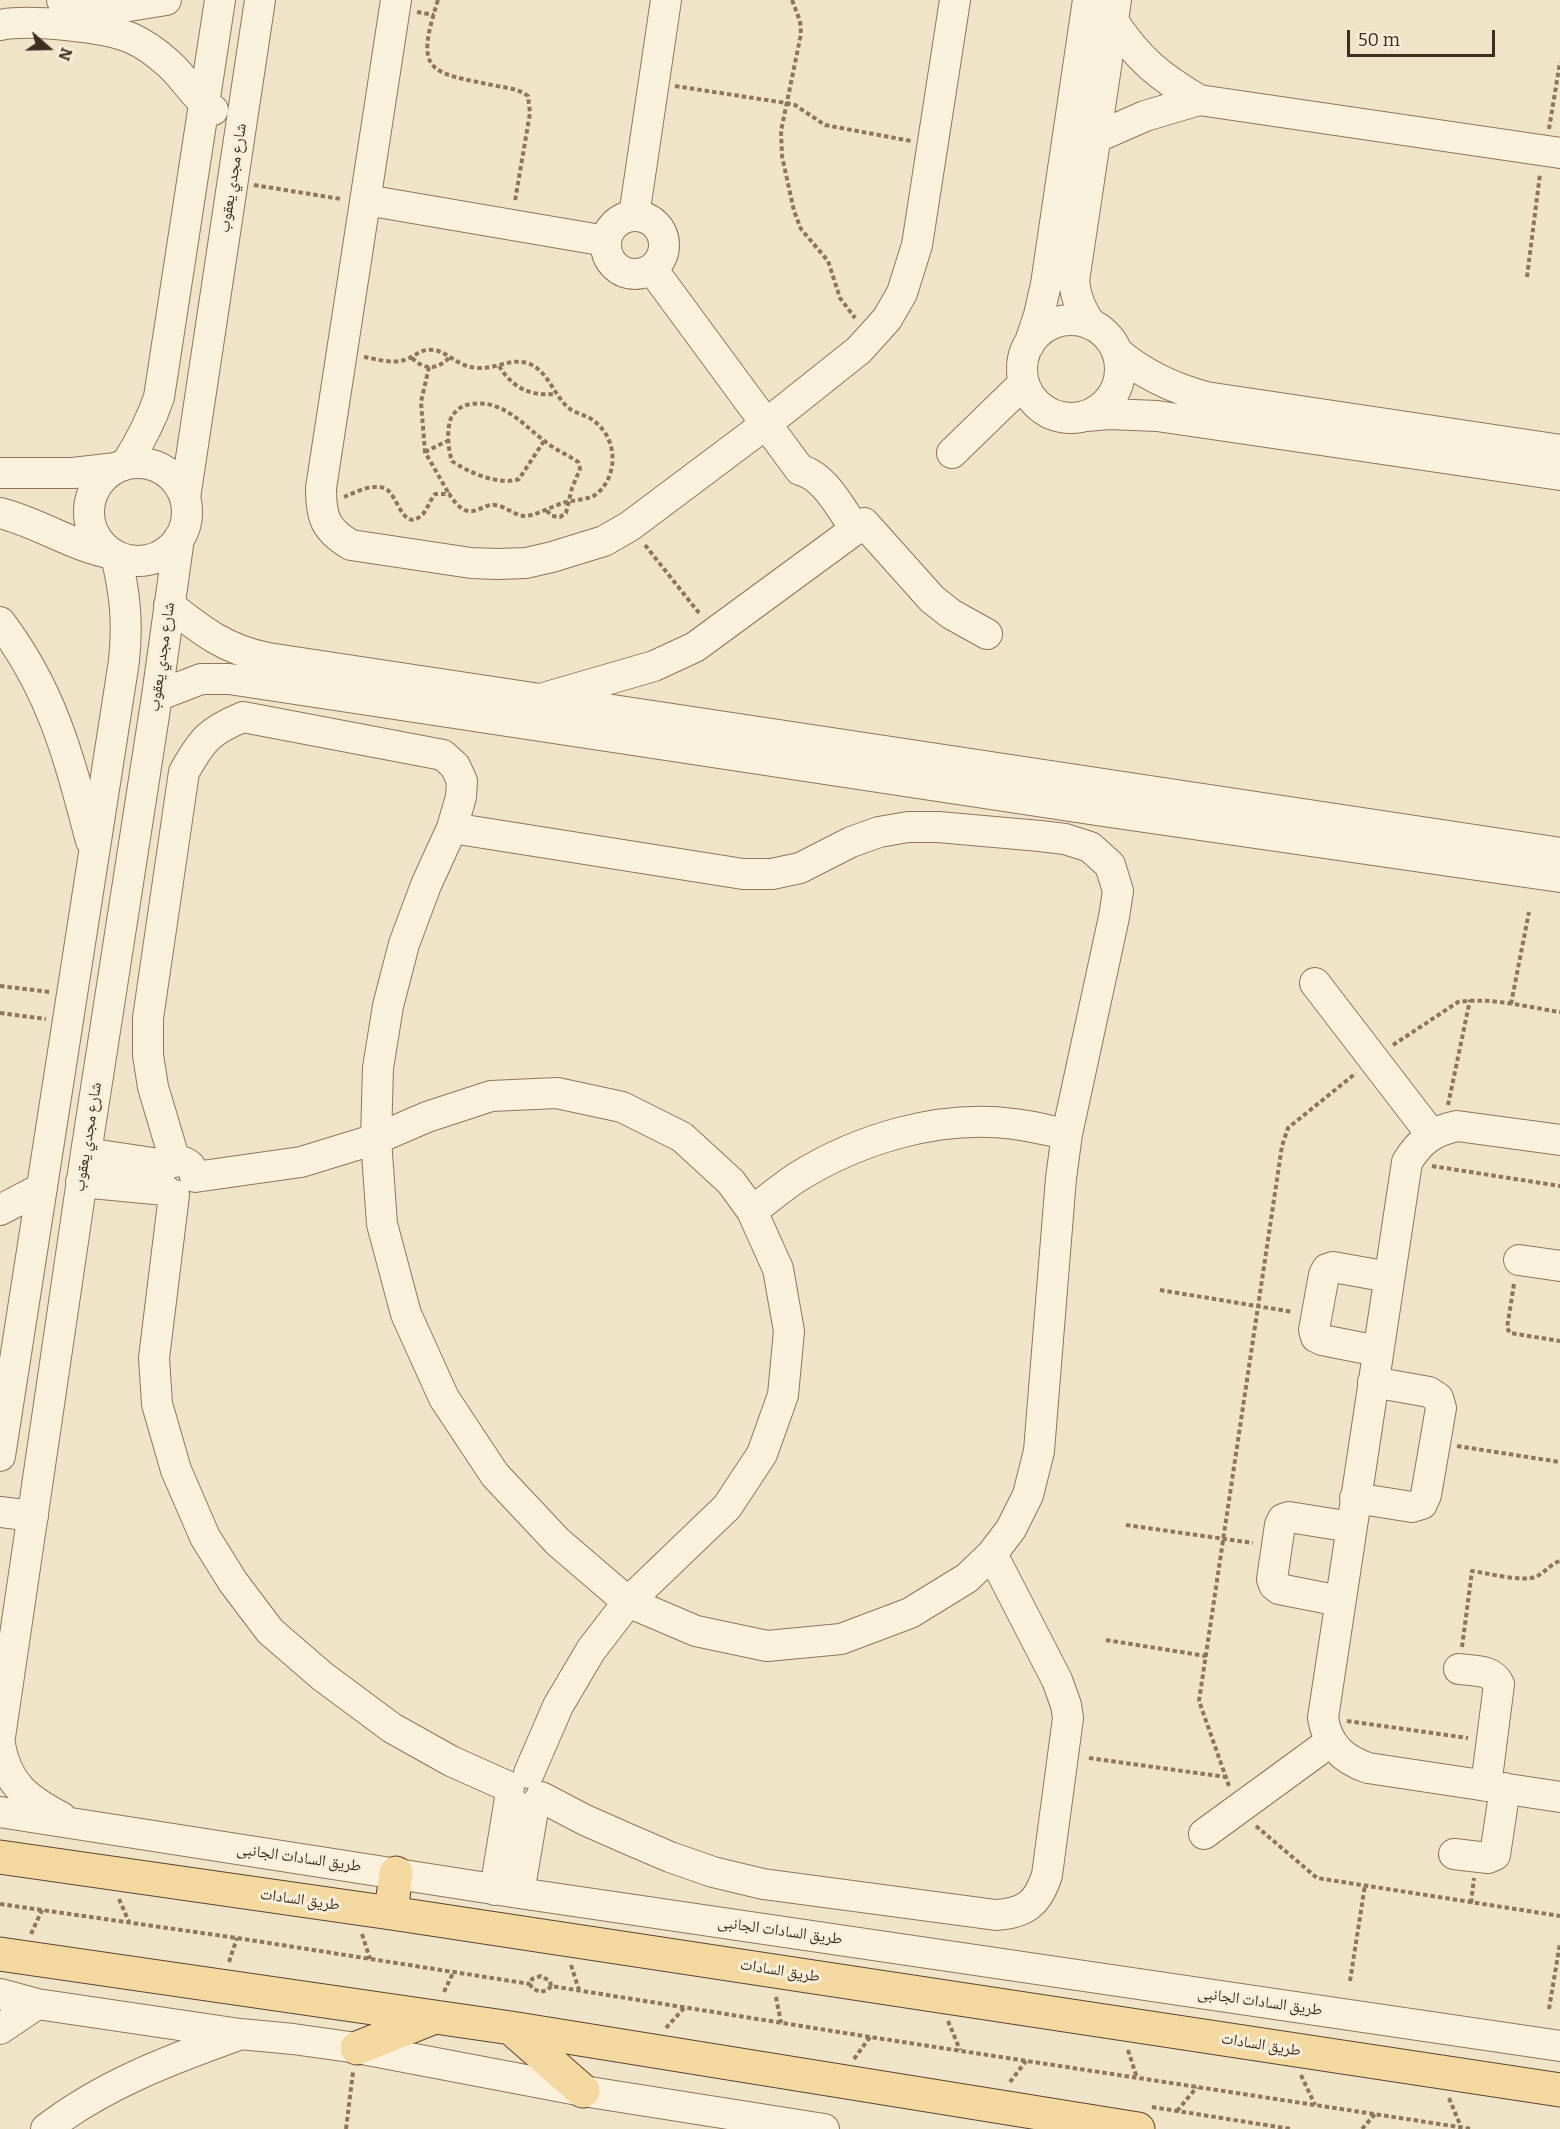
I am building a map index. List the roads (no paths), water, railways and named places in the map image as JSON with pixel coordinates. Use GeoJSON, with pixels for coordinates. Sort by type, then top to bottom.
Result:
{"type":"FeatureCollection","features":[{"type":"Feature","properties":{"kind":"main road","name":"طريق السادات"},"geometry":{"type":"LineString","coordinates":[[0,1857],[391,1912],[1560,2090]]}},
{"type":"Feature","properties":{"kind":"main road"},"geometry":{"type":"LineString","coordinates":[[391,1912],[396,1873]]}},
{"type":"Feature","properties":{"kind":"main road"},"geometry":{"type":"LineString","coordinates":[[0,1954],[437,2007],[511,2028],[1138,2129]]}},
{"type":"Feature","properties":{"kind":"main road"},"geometry":{"type":"LineString","coordinates":[[357,2048],[437,2007]]}},
{"type":"Feature","properties":{"kind":"main road"},"geometry":{"type":"LineString","coordinates":[[511,2028],[583,2091]]}},
{"type":"Feature","properties":{"kind":"street"},"geometry":{"type":"LineString","coordinates":[[62,0],[110,6],[160,2],[156,26],[148,47]]}},
{"type":"Feature","properties":{"kind":"street"},"geometry":{"type":"LineString","coordinates":[[0,1456],[9,1328],[42,1188],[127,634],[127,608],[115,555],[97,538],[89,516],[93,493],[106,474],[121,466],[140,443],[159,397],[220,0]]}},
{"type":"Feature","properties":{"kind":"street","name":"شارع مجدي يعقوب"},"geometry":{"type":"LineString","coordinates":[[185,498],[260,0]]}},
{"type":"Feature","properties":{"kind":"street"},"geometry":{"type":"LineString","coordinates":[[396,0],[321,488],[322,516],[329,528],[351,545],[471,563],[526,563],[604,541],[630,526],[766,424],[847,361],[873,337],[902,293],[917,245],[955,0]]}},
{"type":"Feature","properties":{"kind":"street"},"geometry":{"type":"LineString","coordinates":[[634,216],[666,0]]}},
{"type":"Feature","properties":{"kind":"street"},"geometry":{"type":"LineString","coordinates":[[1086,416],[1102,406],[1115,391],[1120,365],[1111,341],[1092,325],[1082,309],[1074,281],[1088,0]]}},
{"type":"Feature","properties":{"kind":"street"},"geometry":{"type":"LineString","coordinates":[[1114,10],[1043,300],[1023,364],[1024,383],[1033,400],[1048,412],[1066,418],[1109,414],[1157,416],[1452,447],[1560,450]]}},
{"type":"Feature","properties":{"kind":"street"},"geometry":{"type":"LineString","coordinates":[[1114,10],[1129,45],[1150,67],[1173,85],[1200,100],[1549,152]]}},
{"type":"Feature","properties":{"kind":"street"},"geometry":{"type":"LineString","coordinates":[[0,25],[28,22],[111,31],[148,47],[170,64],[204,104],[215,112],[229,116],[243,114]]}},
{"type":"Feature","properties":{"kind":"street"},"geometry":{"type":"LineString","coordinates":[[1082,137],[1200,100]]}},
{"type":"Feature","properties":{"kind":"street"},"geometry":{"type":"LineString","coordinates":[[366,201],[606,241]]}},
{"type":"Feature","properties":{"kind":"street"},"geometry":{"type":"LineString","coordinates":[[634,216],[651,221],[663,236],[663,254],[652,269],[634,275],[615,268],[606,251],[606,241],[612,226],[618,221],[634,216]]}},
{"type":"Feature","properties":{"kind":"street"},"geometry":{"type":"LineString","coordinates":[[652,269],[800,470],[803,489],[940,607],[987,634]]}},
{"type":"Feature","properties":{"kind":"street"},"geometry":{"type":"LineString","coordinates":[[1029,345],[1045,328],[1056,323],[1080,321],[1092,325]]}},
{"type":"Feature","properties":{"kind":"street"},"geometry":{"type":"LineString","coordinates":[[1117,352],[1136,368],[1158,381],[1206,397],[1452,447],[1560,475]]}},
{"type":"Feature","properties":{"kind":"street"},"geometry":{"type":"LineString","coordinates":[[952,453],[1024,383]]}},
{"type":"Feature","properties":{"kind":"street"},"geometry":{"type":"LineString","coordinates":[[0,473],[73,473],[141,463],[156,466],[179,484],[185,498],[186,518],[179,538],[170,549],[144,560],[130,560],[78,545],[39,527],[0,513]]}},
{"type":"Feature","properties":{"kind":"street"},"geometry":{"type":"LineString","coordinates":[[538,700],[654,666],[686,652],[711,637],[852,531]]}},
{"type":"Feature","properties":{"kind":"street","name":"شارع مجدي يعقوب"},"geometry":{"type":"LineString","coordinates":[[0,1737],[83,1167],[157,696],[179,538]]}},
{"type":"Feature","properties":{"kind":"street"},"geometry":{"type":"LineString","coordinates":[[169,605],[211,637],[251,655],[266,671],[1105,799],[1560,853]]}},
{"type":"Feature","properties":{"kind":"street"},"geometry":{"type":"LineString","coordinates":[[0,622],[35,675],[54,714],[69,756],[94,853]]}},
{"type":"Feature","properties":{"kind":"street"},"geometry":{"type":"LineString","coordinates":[[157,696],[201,680],[229,679],[266,671],[538,700],[1560,877]]}},
{"type":"Feature","properties":{"kind":"street"},"geometry":{"type":"LineString","coordinates":[[452,828],[743,874],[772,874],[800,868],[826,857],[851,842],[879,832],[908,827],[938,827],[1065,839],[1090,847],[1110,865],[1118,891],[1067,1134],[1061,1178],[1039,1451],[1028,1495],[1011,1529],[992,1554],[967,1578],[910,1613],[841,1639],[767,1646],[696,1631],[628,1602],[558,1542],[495,1475],[444,1398],[406,1314],[382,1224],[376,1139],[378,1068],[388,1006],[404,944],[426,885],[452,828],[461,797],[462,781],[455,766],[442,755],[243,717],[219,727],[199,746],[184,772],[148,1018],[148,1055],[153,1087],[175,1178],[153,1358],[156,1393],[176,1470],[205,1537],[233,1582],[270,1631],[322,1676],[392,1728],[451,1761],[585,1820],[670,1857],[713,1872],[763,1884],[996,1915],[1014,1914],[1030,1906],[1041,1892],[1047,1875],[1068,1718],[1057,1680],[992,1554]]}},
{"type":"Feature","properties":{"kind":"street"},"geometry":{"type":"LineString","coordinates":[[1315,983],[1373,1059],[1437,1131]]}},
{"type":"Feature","properties":{"kind":"street"},"geometry":{"type":"LineString","coordinates":[[83,1167],[175,1178],[301,1162],[376,1139],[428,1117],[491,1096],[557,1093],[622,1107],[682,1137],[731,1182],[752,1211],[778,1269],[789,1331],[783,1395],[762,1455],[727,1507],[628,1602],[591,1650],[558,1706],[525,1792],[507,1891]]}},
{"type":"Feature","properties":{"kind":"street"},"geometry":{"type":"LineString","coordinates":[[752,1211],[795,1178],[835,1156],[899,1132],[955,1123],[1012,1124],[1067,1134]]}},
{"type":"Feature","properties":{"kind":"street"},"geometry":{"type":"LineString","coordinates":[[1560,1140],[1471,1126],[1457,1126],[1437,1131],[1422,1142],[1407,1162],[1340,1600],[1327,1730],[1340,1754],[1353,1763],[1368,1768],[1560,1797]]}},
{"type":"Feature","properties":{"kind":"street"},"geometry":{"type":"LineString","coordinates":[[0,1210],[42,1188]]}},
{"type":"Feature","properties":{"kind":"street"},"geometry":{"type":"LineString","coordinates":[[1519,1260],[1560,1266]]}},
{"type":"Feature","properties":{"kind":"street"},"geometry":{"type":"LineString","coordinates":[[1378,1351],[1318,1339],[1314,1330],[1324,1275],[1330,1268],[1389,1277]]}},
{"type":"Feature","properties":{"kind":"street"},"geometry":{"type":"LineString","coordinates":[[1340,1600],[1276,1588],[1272,1579],[1281,1522],[1286,1518],[1412,1507],[1422,1504],[1426,1495],[1441,1408],[1434,1395],[1373,1382]]}},
{"type":"Feature","properties":{"kind":"street"},"geometry":{"type":"LineString","coordinates":[[0,1512],[33,1516]]}},
{"type":"Feature","properties":{"kind":"street"},"geometry":{"type":"LineString","coordinates":[[1454,1854],[1488,1858],[1495,1855],[1496,1787],[1492,1742],[1499,1684],[1487,1672],[1459,1669]]}},
{"type":"Feature","properties":{"kind":"street"},"geometry":{"type":"LineString","coordinates":[[1204,1834],[1237,1810],[1327,1730]]}},
{"type":"Feature","properties":{"kind":"street"},"geometry":{"type":"LineString","coordinates":[[0,1745],[4,1766],[26,1794],[41,1807],[74,1825]]}},
{"type":"Feature","properties":{"kind":"street","name":"طريق السادات الجانبى"},"geometry":{"type":"LineString","coordinates":[[0,1812],[507,1891],[1560,2046]]}},
{"type":"Feature","properties":{"kind":"street"},"geometry":{"type":"LineString","coordinates":[[0,1994],[37,2004],[240,2034],[357,2048],[583,2091],[824,2129]]}},
{"type":"Feature","properties":{"kind":"street"},"geometry":{"type":"LineString","coordinates":[[0,2009],[37,2004]]}},
{"type":"Feature","properties":{"kind":"street"},"geometry":{"type":"LineString","coordinates":[[0,2029],[37,2004]]}},
{"type":"Feature","properties":{"kind":"street"},"geometry":{"type":"LineString","coordinates":[[46,2129],[108,2088],[171,2059],[240,2034]]}},
{"type":"Feature","properties":{"kind":"street"},"geometry":{"type":"LineString","coordinates":[[636,2100],[663,2118],[674,2129]]}}]}
